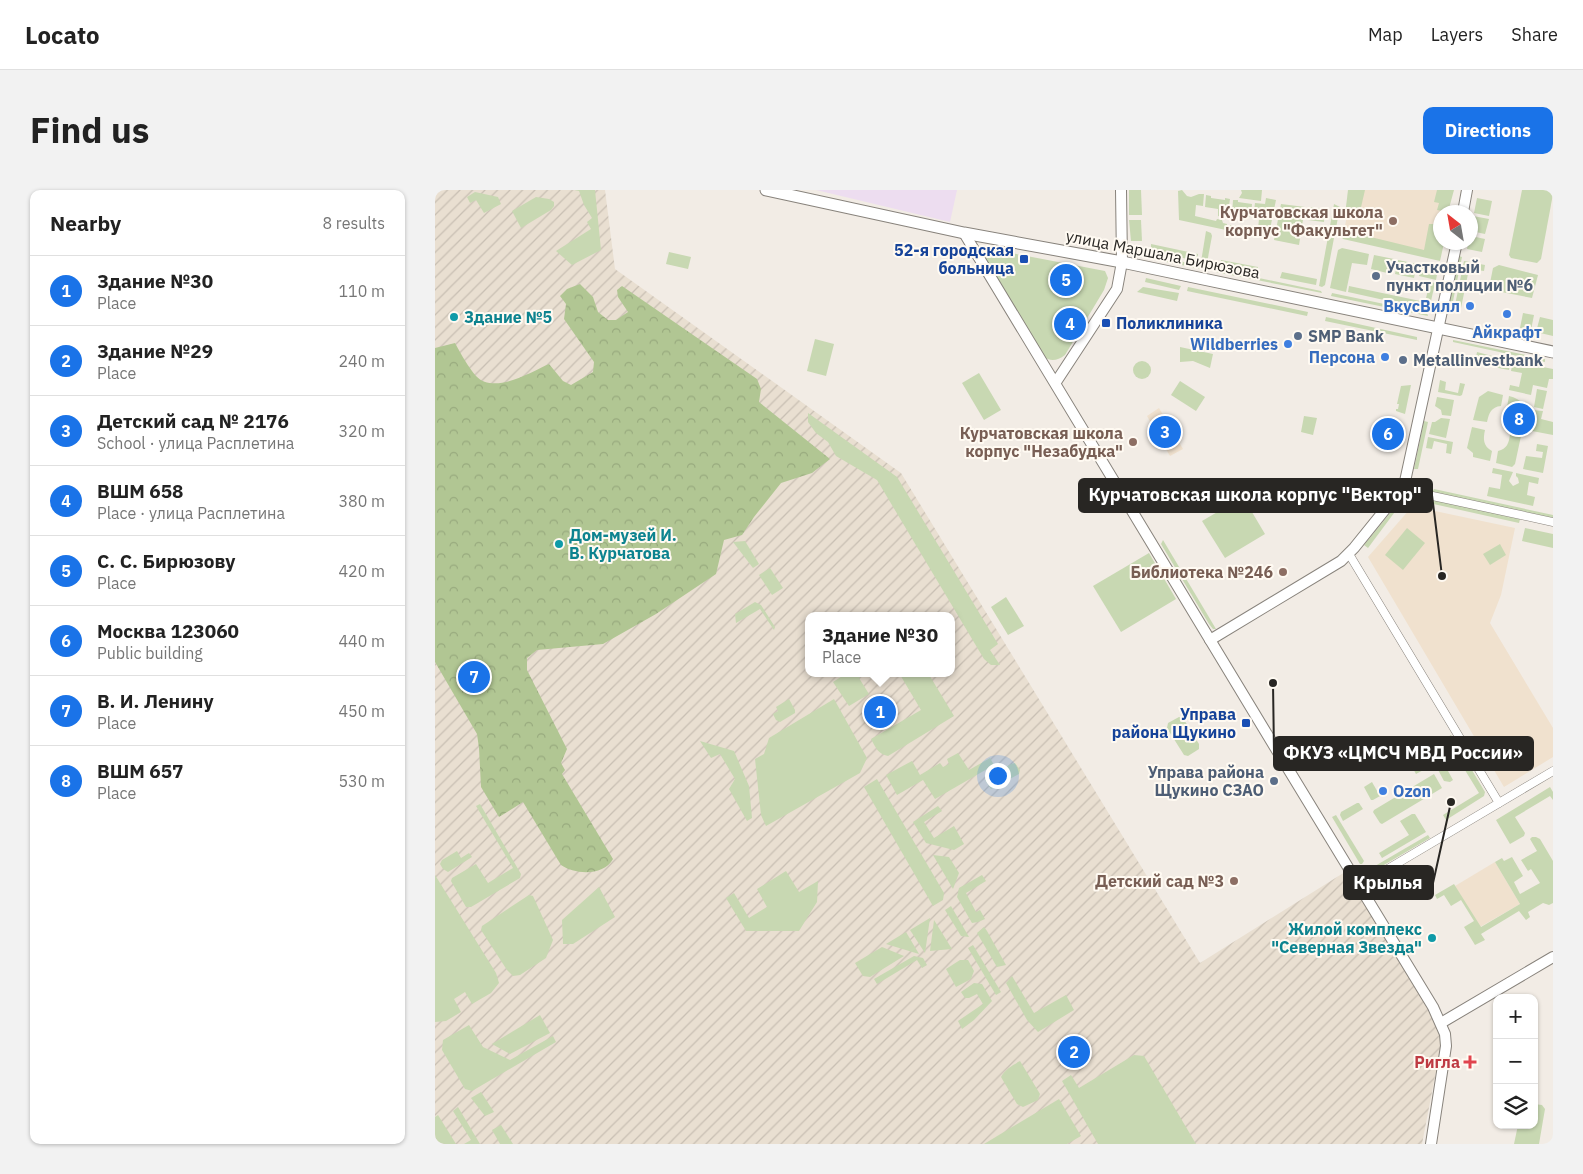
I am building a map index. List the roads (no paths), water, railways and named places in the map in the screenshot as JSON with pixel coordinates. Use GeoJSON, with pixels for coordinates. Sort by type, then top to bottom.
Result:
{"type":"FeatureCollection","features":[{"type":"Feature","properties":{"kind":"main road","name":"улица Маршала Бирюзова"},"geometry":{"type":"LineString","coordinates":[[766,190],[798,194],[964,234],[1122,262],[1553,352]]}},
{"type":"Feature","properties":{"kind":"street"},"geometry":{"type":"LineString","coordinates":[[1056,382],[1117,288],[1122,262],[1121,190]]}},
{"type":"Feature","properties":{"kind":"street"},"geometry":{"type":"LineString","coordinates":[[1464,205],[1467,190]]}},
{"type":"Feature","properties":{"kind":"street"},"geometry":{"type":"LineString","coordinates":[[964,234],[1056,382],[1433,1007],[1445,1034],[1446,1046],[1431,1144]]}},
{"type":"Feature","properties":{"kind":"street"},"geometry":{"type":"LineString","coordinates":[[1210,640],[1341,561],[1349,554],[1404,486],[1455,250]]}},
{"type":"Feature","properties":{"kind":"street"},"geometry":{"type":"LineString","coordinates":[[1404,486],[1414,492],[1553,522]]}},
{"type":"Feature","properties":{"kind":"street"},"geometry":{"type":"LineString","coordinates":[[1349,554],[1499,803]]}},
{"type":"Feature","properties":{"kind":"street"},"geometry":{"type":"LineString","coordinates":[[1359,886],[1553,771]]}},
{"type":"Feature","properties":{"kind":"street"},"geometry":{"type":"LineString","coordinates":[[1441,1023],[1553,957]]}},
{"type":"Feature","properties":{"kind":"place","name":"Курчатовская школа корпус \"Факультет\""},"geometry":{"type":"Point","coordinates":[1393,221]}},
{"type":"Feature","properties":{"kind":"place","name":"52-я городская больница"},"geometry":{"type":"Point","coordinates":[1024,259]}},
{"type":"Feature","properties":{"kind":"place","name":"Участковый пункт полиции №6"},"geometry":{"type":"Point","coordinates":[1376,276]}},
{"type":"Feature","properties":{"kind":"place","name":"С. С. Бирюзову"},"geometry":{"type":"Point","coordinates":[1066,280]}},
{"type":"Feature","properties":{"kind":"place","name":"ВкусВилл"},"geometry":{"type":"Point","coordinates":[1470,306]}},
{"type":"Feature","properties":{"kind":"place","name":"Айкрафт"},"geometry":{"type":"Point","coordinates":[1507,314]}},
{"type":"Feature","properties":{"kind":"place","name":"Здание №5"},"geometry":{"type":"Point","coordinates":[454,317]}},
{"type":"Feature","properties":{"kind":"place","name":"Поликлиника"},"geometry":{"type":"Point","coordinates":[1106,323]}},
{"type":"Feature","properties":{"kind":"place","name":"ВШM 658"},"geometry":{"type":"Point","coordinates":[1070,324]}},
{"type":"Feature","properties":{"kind":"place","name":"SMP Bank"},"geometry":{"type":"Point","coordinates":[1298,336]}},
{"type":"Feature","properties":{"kind":"place","name":"Wildberries"},"geometry":{"type":"Point","coordinates":[1288,344]}},
{"type":"Feature","properties":{"kind":"place","name":"Персона"},"geometry":{"type":"Point","coordinates":[1385,357]}},
{"type":"Feature","properties":{"kind":"place","name":"Metallinvestbank"},"geometry":{"type":"Point","coordinates":[1403,360]}},
{"type":"Feature","properties":{"kind":"place","name":"ВШM 657"},"geometry":{"type":"Point","coordinates":[1519,419]}},
{"type":"Feature","properties":{"kind":"place","name":"Детский сад № 2176"},"geometry":{"type":"Point","coordinates":[1165,432]}},
{"type":"Feature","properties":{"kind":"place","name":"Москва 123060"},"geometry":{"type":"Point","coordinates":[1388,434]}},
{"type":"Feature","properties":{"kind":"place","name":"Курчатовская школа корпус \"Незабудка\""},"geometry":{"type":"Point","coordinates":[1133,442]}},
{"type":"Feature","properties":{"kind":"place","name":"Дом-музей И. В. Курчатова"},"geometry":{"type":"Point","coordinates":[559,544]}},
{"type":"Feature","properties":{"kind":"place","name":"Библиотека №246"},"geometry":{"type":"Point","coordinates":[1283,572]}},
{"type":"Feature","properties":{"kind":"place","name":"Курчатовская школа корпус \"Вектор\""},"geometry":{"type":"Point","coordinates":[1442,576]}},
{"type":"Feature","properties":{"kind":"place","name":"В. И. Ленину"},"geometry":{"type":"Point","coordinates":[474,677]}},
{"type":"Feature","properties":{"kind":"place","name":"ФКУЗ «ЦМСЧ МВД России»"},"geometry":{"type":"Point","coordinates":[1273,683]}},
{"type":"Feature","properties":{"kind":"place","name":"Здание №30"},"geometry":{"type":"Point","coordinates":[880,712]}},
{"type":"Feature","properties":{"kind":"place","name":"Управа района Щукино"},"geometry":{"type":"Point","coordinates":[1246,723]}},
{"type":"Feature","properties":{"kind":"place","name":"Управа района Щукино СЗАО"},"geometry":{"type":"Point","coordinates":[1274,781]}},
{"type":"Feature","properties":{"kind":"place","name":"Ozon"},"geometry":{"type":"Point","coordinates":[1383,791]}},
{"type":"Feature","properties":{"kind":"place","name":"Крылья"},"geometry":{"type":"Point","coordinates":[1451,802]}},
{"type":"Feature","properties":{"kind":"place","name":"Детский сад №3"},"geometry":{"type":"Point","coordinates":[1234,881]}},
{"type":"Feature","properties":{"kind":"place","name":"Жилой комплекс \"Северная Звезда\""},"geometry":{"type":"Point","coordinates":[1432,938]}},
{"type":"Feature","properties":{"kind":"place","name":"Здание №29"},"geometry":{"type":"Point","coordinates":[1074,1052]}},
{"type":"Feature","properties":{"kind":"place","name":"Ригла"},"geometry":{"type":"Point","coordinates":[1470,1062]}}]}
